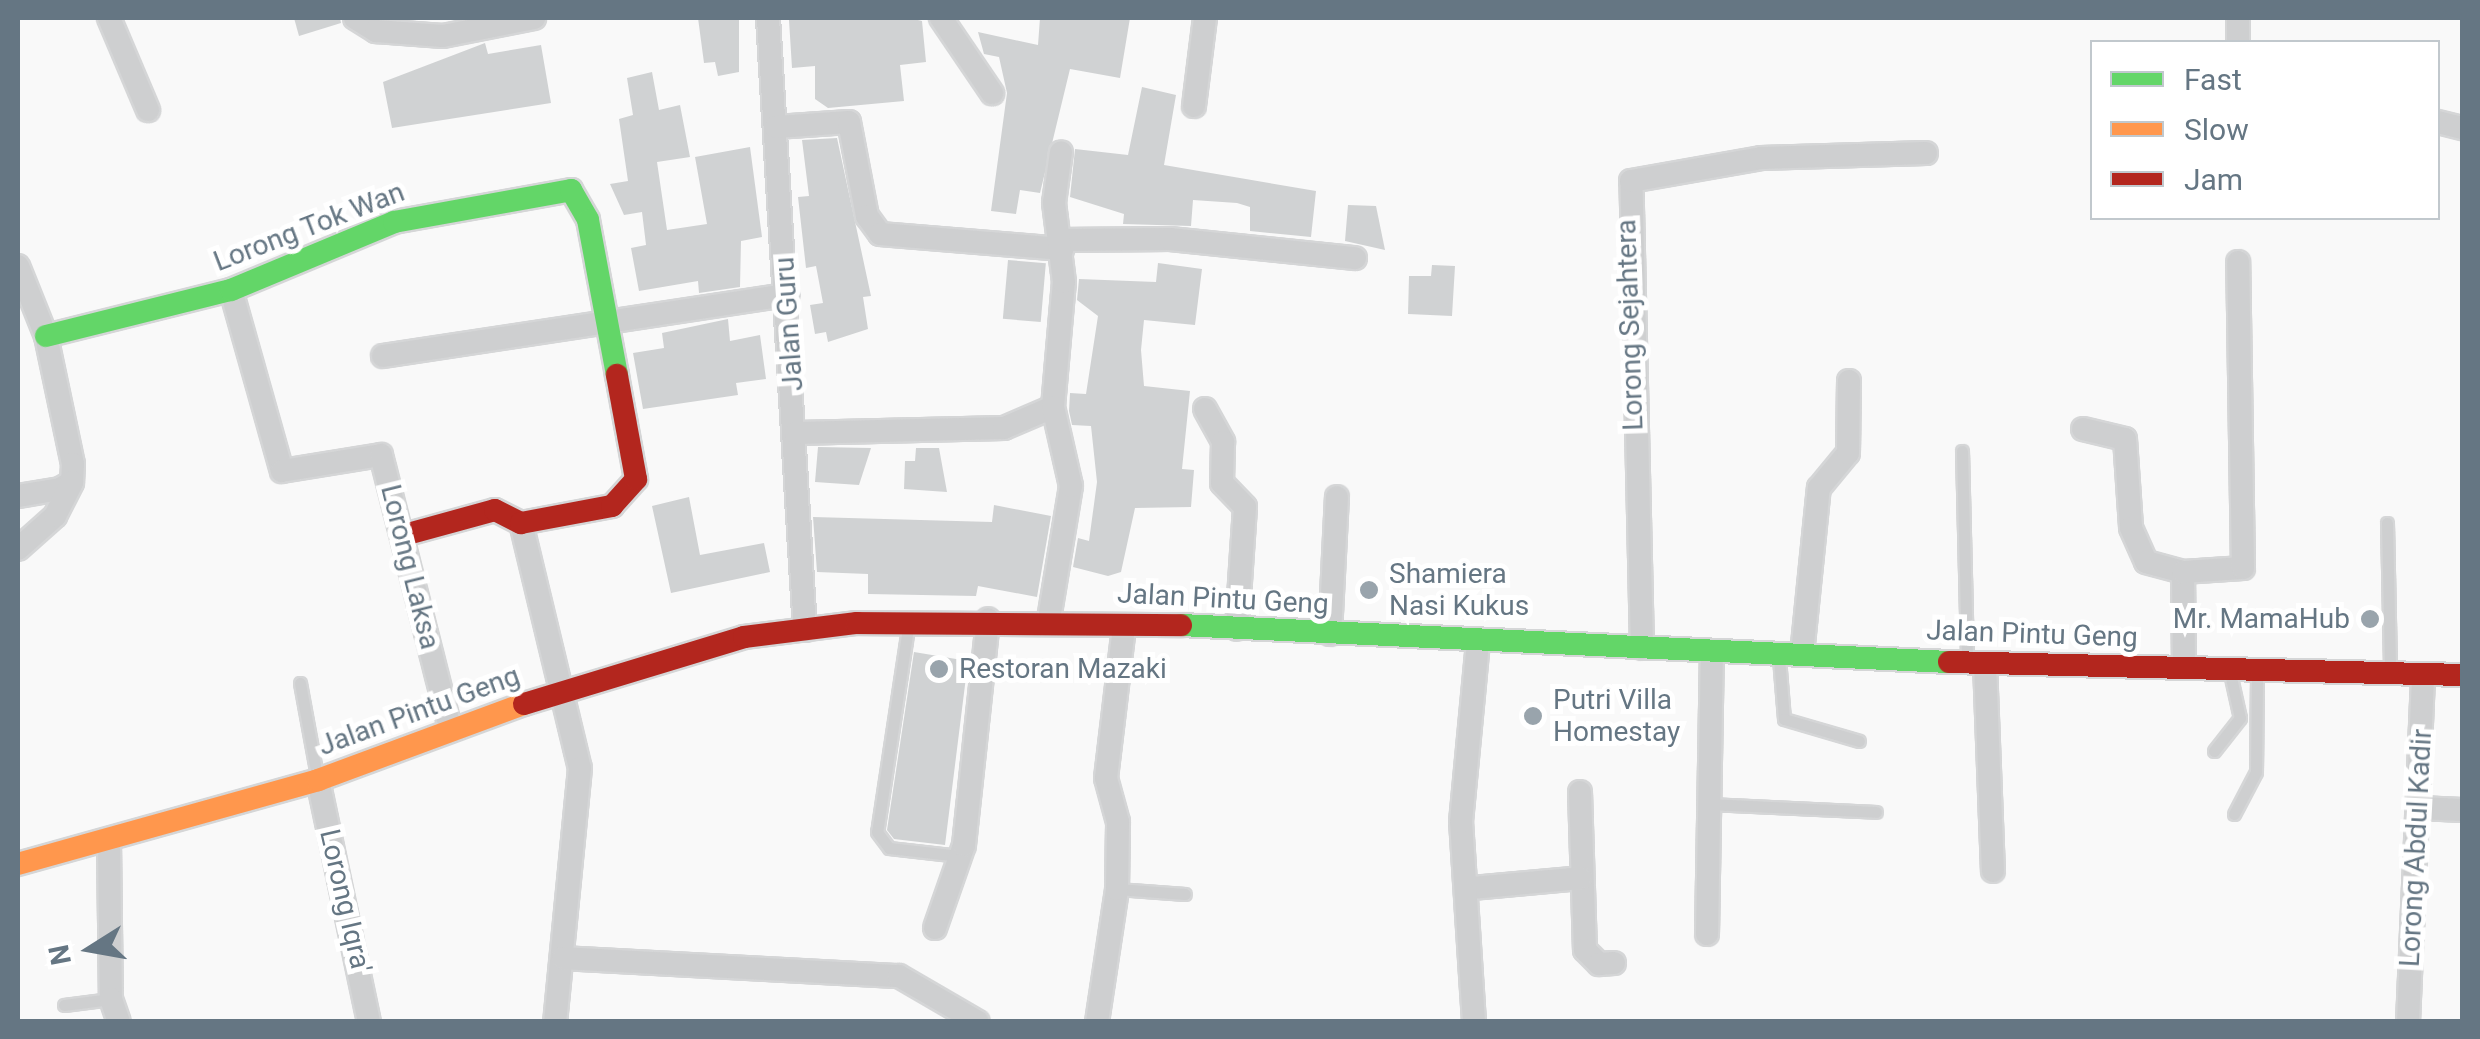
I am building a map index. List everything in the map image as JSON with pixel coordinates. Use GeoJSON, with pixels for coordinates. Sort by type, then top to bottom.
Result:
{"type":"FeatureCollection","features":[{"type":"Feature","properties":{"kind":"main road","name":"Lorong Tok Wan"},"geometry":{"type":"LineString","coordinates":[[46,336],[232,290],[394,222],[571,190],[588,220],[605,326]]}},
{"type":"Feature","properties":{"kind":"main road"},"geometry":{"type":"LineString","coordinates":[[404,535],[495,510],[521,523],[612,506],[636,480],[605,326]]}},
{"type":"Feature","properties":{"kind":"main road","name":"Jalan Pintu Geng"},"geometry":{"type":"LineString","coordinates":[[18,864],[110,842],[318,780],[450,726],[744,637],[910,621],[1049,619],[1124,626],[1976,664],[2462,675]]}},
{"type":"Feature","properties":{"kind":"street"},"geometry":{"type":"LineString","coordinates":[[109,18],[148,110]]}},
{"type":"Feature","properties":{"kind":"street"},"geometry":{"type":"LineString","coordinates":[[354,18],[376,31],[442,36],[534,18]]}},
{"type":"Feature","properties":{"kind":"street","name":"Jalan Guru"},"geometry":{"type":"LineString","coordinates":[[768,18],[805,630]]}},
{"type":"Feature","properties":{"kind":"street"},"geometry":{"type":"LineString","coordinates":[[941,18],[992,93]]}},
{"type":"Feature","properties":{"kind":"street"},"geometry":{"type":"LineString","coordinates":[[1194,106],[1205,18]]}},
{"type":"Feature","properties":{"kind":"street"},"geometry":{"type":"LineString","coordinates":[[776,127],[849,122],[869,224],[880,234],[1061,244],[1170,239],[1354,258]]}},
{"type":"Feature","properties":{"kind":"street"},"geometry":{"type":"LineString","coordinates":[[1049,619],[1071,486],[1047,413],[1061,244],[1061,152]]}},
{"type":"Feature","properties":{"kind":"street","name":"Lorong Sejahtera"},"geometry":{"type":"LineString","coordinates":[[1642,648],[1631,181],[1761,158],[1926,152]]}},
{"type":"Feature","properties":{"kind":"street"},"geometry":{"type":"LineString","coordinates":[[2083,429],[2125,439],[2130,528],[2146,562],[2183,572],[2243,568],[2238,262]]}},
{"type":"Feature","properties":{"kind":"street"},"geometry":{"type":"LineString","coordinates":[[18,266],[46,336],[72,482],[54,516],[18,548]]}},
{"type":"Feature","properties":{"kind":"street","name":"Lorong Laksa"},"geometry":{"type":"LineString","coordinates":[[232,290],[272,458],[282,471],[382,455],[450,726]]}},
{"type":"Feature","properties":{"kind":"street"},"geometry":{"type":"LineString","coordinates":[[383,356],[605,326],[786,295]]}},
{"type":"Feature","properties":{"kind":"street"},"geometry":{"type":"LineString","coordinates":[[1790,654],[1819,488],[1848,453],[1849,381]]}},
{"type":"Feature","properties":{"kind":"street"},"geometry":{"type":"LineString","coordinates":[[1205,409],[1223,442],[1222,483],[1245,507],[1237,629]]}},
{"type":"Feature","properties":{"kind":"street"},"geometry":{"type":"LineString","coordinates":[[796,433],[922,434],[1047,413]]}},
{"type":"Feature","properties":{"kind":"street"},"geometry":{"type":"LineString","coordinates":[[18,496],[72,482]]}},
{"type":"Feature","properties":{"kind":"street"},"geometry":{"type":"LineString","coordinates":[[1330,634],[1337,497]]}},
{"type":"Feature","properties":{"kind":"street"},"geometry":{"type":"LineString","coordinates":[[521,523],[563,690],[580,795],[554,1022]]}},
{"type":"Feature","properties":{"kind":"street"},"geometry":{"type":"LineString","coordinates":[[2183,572],[2184,668]]}},
{"type":"Feature","properties":{"kind":"street"},"geometry":{"type":"LineString","coordinates":[[935,928],[960,856],[988,618]]}},
{"type":"Feature","properties":{"kind":"street"},"geometry":{"type":"LineString","coordinates":[[1097,1022],[1117,889],[1118,822],[1106,782],[1124,626]]}},
{"type":"Feature","properties":{"kind":"street"},"geometry":{"type":"LineString","coordinates":[[1474,1022],[1472,888],[1460,822],[1478,642]]}},
{"type":"Feature","properties":{"kind":"street"},"geometry":{"type":"LineString","coordinates":[[1706,934],[1712,650]]}},
{"type":"Feature","properties":{"kind":"street"},"geometry":{"type":"LineString","coordinates":[[1976,664],[1993,871]]}},
{"type":"Feature","properties":{"kind":"street","name":"Lorong Abdul Kadir"},"geometry":{"type":"LineString","coordinates":[[2408,1022],[2423,674]]}},
{"type":"Feature","properties":{"kind":"street","name":"Lorong Iqra'"},"geometry":{"type":"LineString","coordinates":[[318,780],[369,1022]]}},
{"type":"Feature","properties":{"kind":"street"},"geometry":{"type":"LineString","coordinates":[[1580,792],[1585,950],[1599,964],[1614,963]]}},
{"type":"Feature","properties":{"kind":"street"},"geometry":{"type":"LineString","coordinates":[[2420,808],[2462,810]]}},
{"type":"Feature","properties":{"kind":"street"},"geometry":{"type":"LineString","coordinates":[[110,842],[110,999],[119,1022]]}},
{"type":"Feature","properties":{"kind":"street"},"geometry":{"type":"LineString","coordinates":[[1472,888],[1581,878]]}},
{"type":"Feature","properties":{"kind":"street"},"geometry":{"type":"LineString","coordinates":[[563,958],[899,976],[978,1022]]}},
{"type":"Feature","properties":{"kind":"lane"},"geometry":{"type":"LineString","coordinates":[[1962,451],[1976,664]]}},
{"type":"Feature","properties":{"kind":"lane"},"geometry":{"type":"LineString","coordinates":[[2387,523],[2390,672]]}},
{"type":"Feature","properties":{"kind":"lane"},"geometry":{"type":"LineString","coordinates":[[910,621],[878,832],[889,848],[960,856]]}},
{"type":"Feature","properties":{"kind":"lane"},"geometry":{"type":"LineString","coordinates":[[1790,654],[1784,719],[1859,741]]}},
{"type":"Feature","properties":{"kind":"lane"},"geometry":{"type":"LineString","coordinates":[[2214,751],[2240,718],[2229,669]]}},
{"type":"Feature","properties":{"kind":"lane"},"geometry":{"type":"LineString","coordinates":[[2234,814],[2256,772],[2257,669]]}},
{"type":"Feature","properties":{"kind":"lane"},"geometry":{"type":"LineString","coordinates":[[300,683],[318,780]]}},
{"type":"Feature","properties":{"kind":"lane"},"geometry":{"type":"LineString","coordinates":[[1709,804],[1876,812]]}},
{"type":"Feature","properties":{"kind":"lane"},"geometry":{"type":"LineString","coordinates":[[1117,889],[1184,894]]}},
{"type":"Feature","properties":{"kind":"lane"},"geometry":{"type":"LineString","coordinates":[[64,1005],[110,999]]}},
{"type":"Feature","properties":{"kind":"building"},"geometry":{"type":"Polygon","coordinates":[[[294,18],[340,18],[341,23],[299,36],[294,18]]]}},
{"type":"Feature","properties":{"kind":"building"},"geometry":{"type":"Polygon","coordinates":[[[698,18],[739,18],[739,72],[718,76],[715,62],[704,63],[698,18]]]}},
{"type":"Feature","properties":{"kind":"building"},"geometry":{"type":"Polygon","coordinates":[[[1040,18],[1130,18],[1120,78],[1070,69],[1040,193],[1020,190],[1016,214],[991,211],[1007,93],[999,57],[984,54],[978,32],[1038,45],[1040,18]]]}},
{"type":"Feature","properties":{"kind":"building"},"geometry":{"type":"Polygon","coordinates":[[[789,20],[922,21],[926,62],[900,65],[904,101],[828,108],[815,99],[815,66],[792,68],[789,20]]]}},
{"type":"Feature","properties":{"kind":"building"},"geometry":{"type":"Polygon","coordinates":[[[485,43],[488,54],[541,45],[551,103],[392,128],[383,82],[485,43]]]}},
{"type":"Feature","properties":{"kind":"building"},"geometry":{"type":"Polygon","coordinates":[[[652,72],[659,110],[680,105],[690,157],[657,162],[667,230],[707,224],[695,157],[750,147],[762,237],[741,241],[740,287],[699,293],[698,281],[639,291],[631,248],[646,245],[642,212],[624,215],[610,184],[628,181],[619,119],[633,115],[627,78],[652,72]]]}},
{"type":"Feature","properties":{"kind":"building"},"geometry":{"type":"Polygon","coordinates":[[[1142,87],[1176,95],[1164,165],[1316,191],[1311,237],[1250,231],[1250,207],[1237,203],[1193,200],[1191,226],[1123,224],[1124,214],[1070,197],[1075,149],[1128,155],[1142,87]]]}},
{"type":"Feature","properties":{"kind":"building"},"geometry":{"type":"Polygon","coordinates":[[[837,138],[871,296],[863,297],[868,329],[828,342],[826,332],[815,334],[810,305],[823,303],[816,266],[806,268],[798,197],[809,196],[802,140],[837,138]]]}},
{"type":"Feature","properties":{"kind":"building"},"geometry":{"type":"Polygon","coordinates":[[[1348,205],[1376,206],[1385,250],[1345,241],[1348,205]]]}},
{"type":"Feature","properties":{"kind":"building"},"geometry":{"type":"Polygon","coordinates":[[[1008,260],[1046,263],[1041,322],[1003,319],[1008,260]]]}},
{"type":"Feature","properties":{"kind":"building"},"geometry":{"type":"Polygon","coordinates":[[[1158,263],[1202,269],[1195,325],[1144,320],[1141,350],[1144,386],[1190,391],[1182,469],[1194,470],[1191,507],[1135,508],[1121,572],[1108,576],[1073,567],[1078,538],[1089,541],[1097,482],[1091,426],[1072,425],[1069,411],[1070,393],[1086,394],[1098,316],[1077,300],[1079,279],[1156,282],[1158,263]]]}},
{"type":"Feature","properties":{"kind":"building"},"geometry":{"type":"Polygon","coordinates":[[[1432,265],[1455,266],[1452,316],[1408,314],[1409,276],[1431,276],[1432,265]]]}},
{"type":"Feature","properties":{"kind":"building"},"geometry":{"type":"Polygon","coordinates":[[[728,319],[730,341],[760,335],[766,379],[736,383],[738,395],[643,409],[633,353],[664,348],[662,333],[728,319]]]}},
{"type":"Feature","properties":{"kind":"building"},"geometry":{"type":"Polygon","coordinates":[[[818,447],[871,448],[859,485],[815,482],[818,447]]]}},
{"type":"Feature","properties":{"kind":"building"},"geometry":{"type":"Polygon","coordinates":[[[916,448],[939,448],[947,492],[904,489],[905,461],[915,461],[916,448]]]}},
{"type":"Feature","properties":{"kind":"building"},"geometry":{"type":"Polygon","coordinates":[[[689,497],[700,555],[764,543],[770,572],[671,593],[652,506],[689,497]]]}},
{"type":"Feature","properties":{"kind":"building"},"geometry":{"type":"Polygon","coordinates":[[[994,505],[1051,516],[1037,597],[978,586],[976,596],[868,594],[868,574],[817,572],[813,517],[992,522],[994,505]]]}},
{"type":"Feature","properties":{"kind":"building"},"geometry":{"type":"Polygon","coordinates":[[[914,652],[968,661],[945,845],[894,839],[887,830],[914,652]]]}},
{"type":"Feature","properties":{"kind":"traffic: fast"},"geometry":{"type":"LineString","coordinates":[[46,336],[231,290],[394,222],[571,190],[588,220],[617,375]]}},
{"type":"Feature","properties":{"kind":"traffic: fast"},"geometry":{"type":"LineString","coordinates":[[1181,625],[1949,662]]}},
{"type":"Feature","properties":{"kind":"traffic: slow"},"geometry":{"type":"LineString","coordinates":[[18,864],[318,780],[524,704]]}},
{"type":"Feature","properties":{"kind":"traffic: jam"},"geometry":{"type":"LineString","coordinates":[[404,535],[495,510],[521,523],[612,506],[636,479],[617,375]]}},
{"type":"Feature","properties":{"kind":"traffic: jam"},"geometry":{"type":"LineString","coordinates":[[524,704],[744,637],[857,623],[1181,625]]}},
{"type":"Feature","properties":{"kind":"traffic: jam"},"geometry":{"type":"LineString","coordinates":[[1949,662],[2462,675]]}},
{"type":"Feature","properties":{"kind":"place","name":"Shamiera Nasi Kukus"},"geometry":{"type":"Point","coordinates":[1369,590]}},
{"type":"Feature","properties":{"kind":"place","name":"Mr. MamaHub"},"geometry":{"type":"Point","coordinates":[2370,619]}},
{"type":"Feature","properties":{"kind":"place","name":"Restoran Mazaki"},"geometry":{"type":"Point","coordinates":[939,669]}},
{"type":"Feature","properties":{"kind":"place","name":"Putri Villa Homestay"},"geometry":{"type":"Point","coordinates":[1533,716]}}]}
